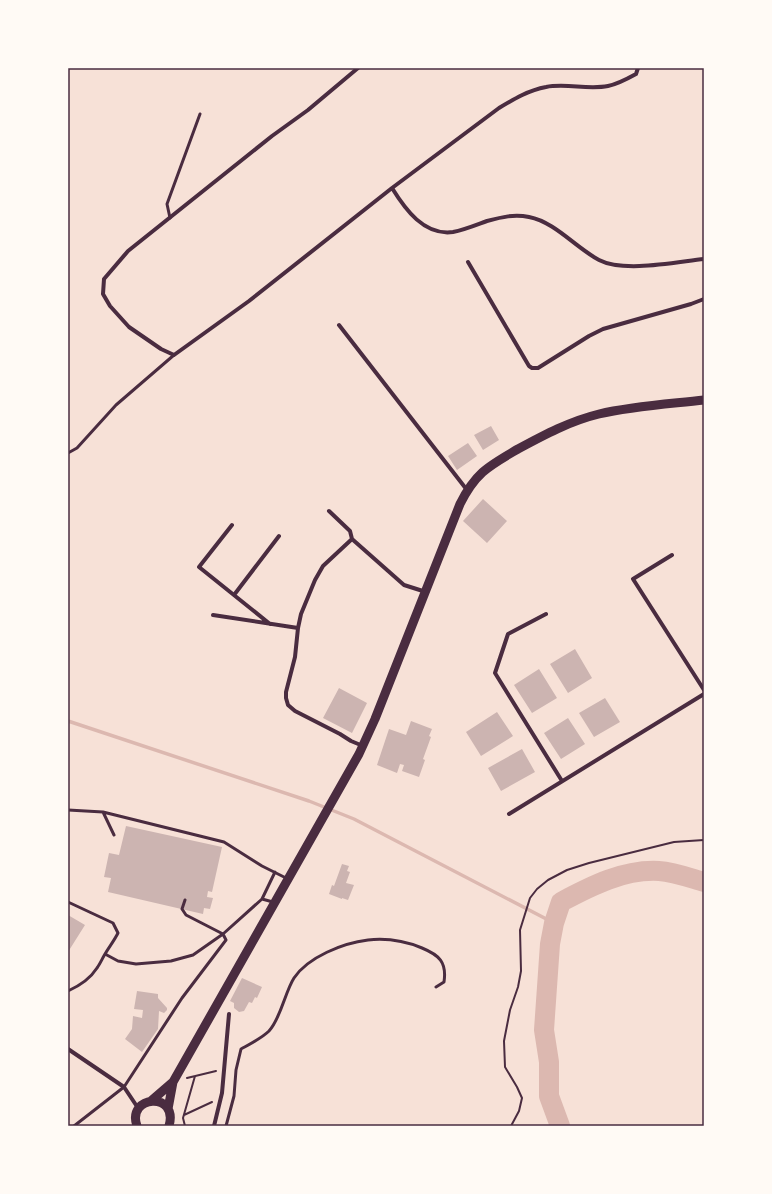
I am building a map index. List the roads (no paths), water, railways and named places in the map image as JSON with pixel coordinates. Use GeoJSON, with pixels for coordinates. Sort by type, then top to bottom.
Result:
{"type":"FeatureCollection","features":[{"type":"Feature","properties":{"kind":"main road"},"geometry":{"type":"LineString","coordinates":[[137,1126],[135,1116],[138,1109],[144,1103],[151,1101],[173,1082],[361,750],[467,490],[487,467],[538,438],[580,420],[614,411],[704,400]]}},
{"type":"Feature","properties":{"kind":"main road"},"geometry":{"type":"LineString","coordinates":[[169,1126],[170,1114],[168,1109],[173,1082]]}},
{"type":"Feature","properties":{"kind":"main road"},"geometry":{"type":"LineString","coordinates":[[151,1101],[159,1102],[168,1109]]}},
{"type":"Feature","properties":{"kind":"street"},"geometry":{"type":"LineString","coordinates":[[358,68],[308,110],[272,136],[128,251],[104,279],[103,294],[110,306],[129,327],[161,350],[174,355],[249,301],[392,188],[516,97],[535,89],[548,86],[606,87],[621,83],[636,74],[638,68]]}},
{"type":"Feature","properties":{"kind":"street"},"geometry":{"type":"LineString","coordinates":[[392,188],[414,218],[425,226],[438,231],[451,232],[505,216],[530,217],[542,222],[598,260],[610,265],[621,267],[638,266],[704,259]]}},
{"type":"Feature","properties":{"kind":"street"},"geometry":{"type":"LineString","coordinates":[[468,262],[529,366],[532,368],[538,368],[589,336],[603,330],[704,299]]}},
{"type":"Feature","properties":{"kind":"street"},"geometry":{"type":"LineString","coordinates":[[339,325],[467,490]]}},
{"type":"Feature","properties":{"kind":"street"},"geometry":{"type":"LineString","coordinates":[[329,511],[350,531],[352,539],[404,585],[426,592]]}},
{"type":"Feature","properties":{"kind":"street"},"geometry":{"type":"LineString","coordinates":[[232,525],[199,567],[270,624]]}},
{"type":"Feature","properties":{"kind":"street"},"geometry":{"type":"LineString","coordinates":[[234,595],[279,536]]}},
{"type":"Feature","properties":{"kind":"street"},"geometry":{"type":"LineString","coordinates":[[352,539],[319,570],[298,628],[295,657],[286,692],[286,698],[288,705],[295,710],[340,734],[361,750]]}},
{"type":"Feature","properties":{"kind":"street"},"geometry":{"type":"LineString","coordinates":[[672,555],[633,579],[704,690]]}},
{"type":"Feature","properties":{"kind":"street"},"geometry":{"type":"LineString","coordinates":[[546,614],[508,634],[495,673],[562,782]]}},
{"type":"Feature","properties":{"kind":"street"},"geometry":{"type":"LineString","coordinates":[[213,615],[298,628]]}},
{"type":"Feature","properties":{"kind":"street"},"geometry":{"type":"LineString","coordinates":[[509,814],[704,694]]}},
{"type":"Feature","properties":{"kind":"street"},"geometry":{"type":"LineString","coordinates":[[214,1126],[222,1097],[229,1014]]}},
{"type":"Feature","properties":{"kind":"street"},"geometry":{"type":"LineString","coordinates":[[68,1049],[124,1087],[138,1109]]}},
{"type":"Feature","properties":{"kind":"lane"},"geometry":{"type":"LineString","coordinates":[[170,218],[168,204],[200,114]]}},
{"type":"Feature","properties":{"kind":"lane"},"geometry":{"type":"LineString","coordinates":[[68,452],[77,448],[116,405],[174,355]]}},
{"type":"Feature","properties":{"kind":"lane"},"geometry":{"type":"LineString","coordinates":[[68,810],[103,812],[224,842],[288,879]]}},
{"type":"Feature","properties":{"kind":"lane"},"geometry":{"type":"LineString","coordinates":[[103,812],[114,835]]}},
{"type":"Feature","properties":{"kind":"lane"},"geometry":{"type":"LineString","coordinates":[[105,954],[118,961],[136,964],[171,961],[193,955],[223,934],[262,900],[275,872]]}},
{"type":"Feature","properties":{"kind":"lane"},"geometry":{"type":"LineString","coordinates":[[74,1126],[124,1087],[182,998],[226,940],[223,934],[186,915],[182,909],[185,900]]}},
{"type":"Feature","properties":{"kind":"lane"},"geometry":{"type":"LineString","coordinates":[[262,900],[275,903]]}},
{"type":"Feature","properties":{"kind":"lane"},"geometry":{"type":"LineString","coordinates":[[68,902],[113,923],[118,933],[114,943],[105,954],[97,968],[77,987],[68,991]]}},
{"type":"Feature","properties":{"kind":"lane"},"geometry":{"type":"LineString","coordinates":[[226,1126],[234,1096],[236,1070],[241,1050],[269,1030],[279,1013],[294,978],[310,962],[335,948],[367,940],[392,940],[413,945],[432,952],[442,961],[446,972],[444,982],[436,987]]}},
{"type":"Feature","properties":{"kind":"waterway"},"geometry":{"type":"LineString","coordinates":[[68,721],[309,801],[354,819],[554,923]]}},
{"type":"Feature","properties":{"kind":"waterway"},"geometry":{"type":"LineString","coordinates":[[560,1126],[549,1096],[549,1062],[544,1030],[550,944],[554,923],[561,902],[608,880],[646,871],[659,871],[682,875],[704,882]]}}]}
